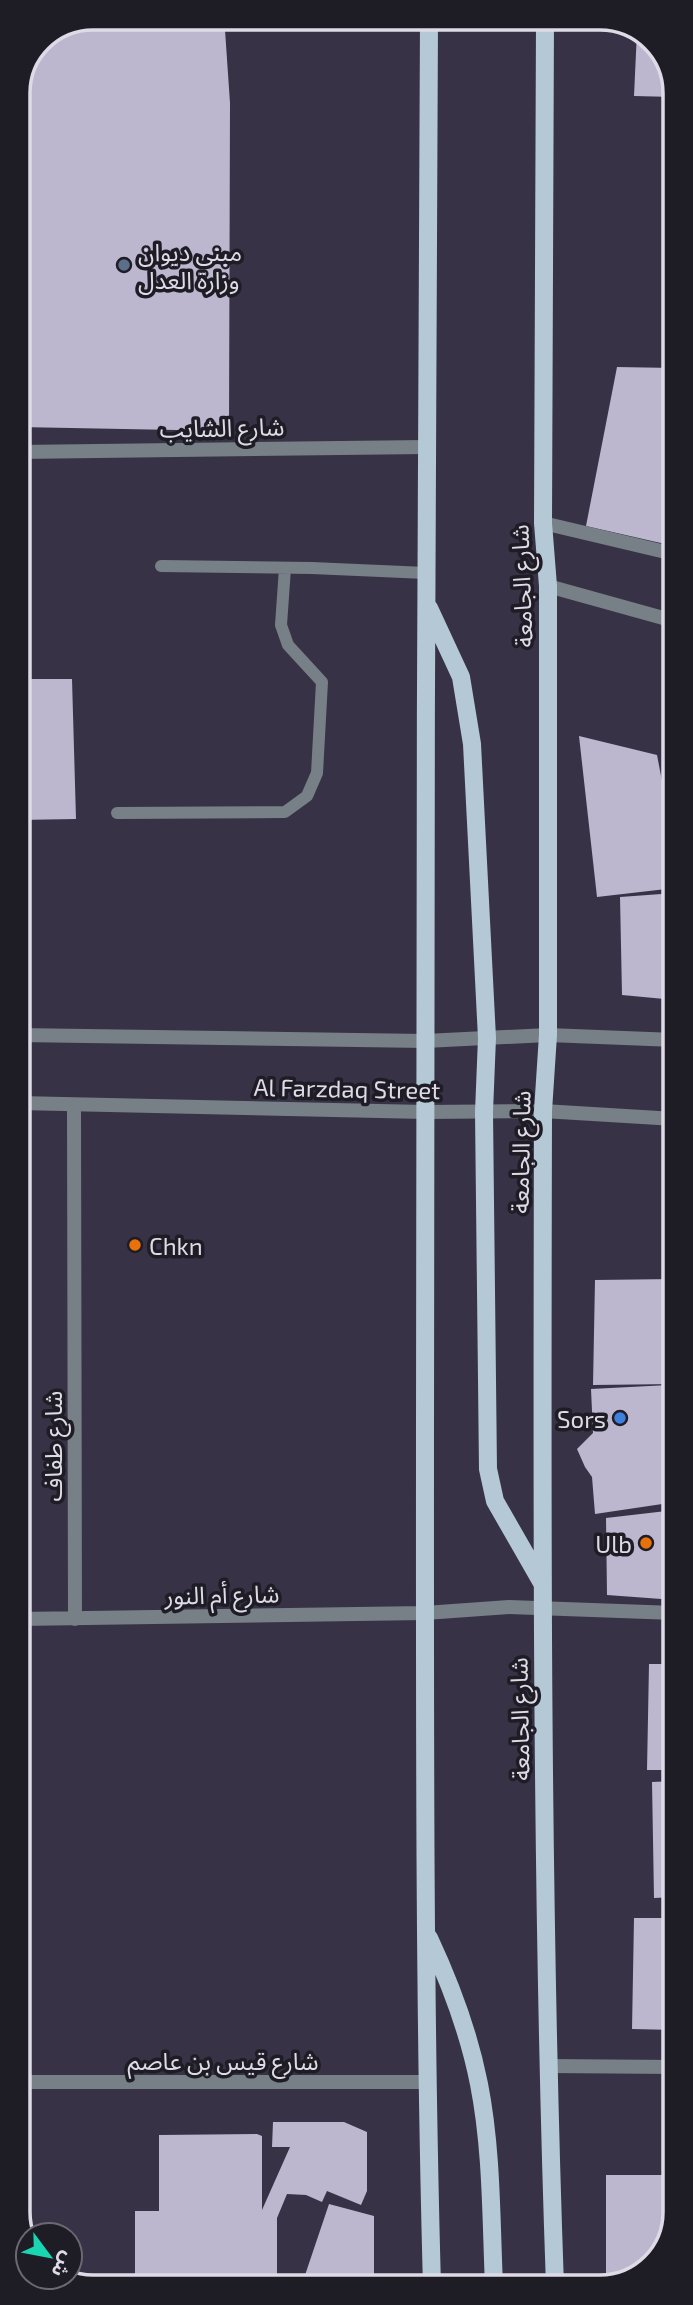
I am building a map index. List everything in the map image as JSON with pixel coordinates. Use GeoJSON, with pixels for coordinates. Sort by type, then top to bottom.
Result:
{"type":"FeatureCollection","features":[{"type":"Feature","properties":{"kind":"main road"},"geometry":{"type":"LineString","coordinates":[[429,30],[425,1613],[426,2082],[432,2275]]}},
{"type":"Feature","properties":{"kind":"main road","name":"شارع الجامعة"},"geometry":{"type":"LineString","coordinates":[[545,30],[543,523],[548,586],[548,1035],[543,1111],[542,1608],[547,2066],[555,2275]]}},
{"type":"Feature","properties":{"kind":"main road"},"geometry":{"type":"LineString","coordinates":[[426,602],[461,677],[472,744],[487,1038],[484,1112],[488,1469],[495,1501],[542,1583]]}},
{"type":"Feature","properties":{"kind":"main road"},"geometry":{"type":"LineString","coordinates":[[426,1932],[458,2006],[479,2083],[489,2164],[494,2275]]}},
{"type":"Feature","properties":{"kind":"street","name":"شارع الشايب"},"geometry":{"type":"LineString","coordinates":[[30,452],[426,447]]}},
{"type":"Feature","properties":{"kind":"street"},"geometry":{"type":"LineString","coordinates":[[543,523],[663,552]]}},
{"type":"Feature","properties":{"kind":"street"},"geometry":{"type":"LineString","coordinates":[[548,586],[663,618]]}},
{"type":"Feature","properties":{"kind":"street","name":"Al Farzdaq Street"},"geometry":{"type":"LineString","coordinates":[[30,1035],[425,1041],[548,1035],[663,1040]]}},
{"type":"Feature","properties":{"kind":"street","name":"Al Farzdaq Street"},"geometry":{"type":"LineString","coordinates":[[30,1104],[425,1112],[543,1111],[663,1118]]}},
{"type":"Feature","properties":{"kind":"street","name":"شارع طفاف"},"geometry":{"type":"LineString","coordinates":[[74,1106],[75,1619]]}},
{"type":"Feature","properties":{"kind":"street","name":"شارع أم النور"},"geometry":{"type":"LineString","coordinates":[[30,1619],[425,1613],[509,1607],[542,1608]]}},
{"type":"Feature","properties":{"kind":"street"},"geometry":{"type":"LineString","coordinates":[[542,1608],[663,1613]]}},
{"type":"Feature","properties":{"kind":"street"},"geometry":{"type":"LineString","coordinates":[[547,2066],[663,2067]]}},
{"type":"Feature","properties":{"kind":"street","name":"شارع قيس بن عاصم"},"geometry":{"type":"LineString","coordinates":[[30,2082],[426,2082]]}},
{"type":"Feature","properties":{"kind":"lane"},"geometry":{"type":"LineString","coordinates":[[161,566],[426,573]]}},
{"type":"Feature","properties":{"kind":"lane"},"geometry":{"type":"LineString","coordinates":[[117,813],[285,812],[307,796],[317,773],[322,682],[288,645],[281,625],[285,568]]}},
{"type":"Feature","properties":{"kind":"building","name":"مبنى ديوان وزارة العدل"},"geometry":{"type":"Polygon","coordinates":[[[93,30],[225,30],[230,103],[229,431],[30,427],[31,81],[40,58],[48,48],[69,35],[93,30]]]}},
{"type":"Feature","properties":{"kind":"building"},"geometry":{"type":"Polygon","coordinates":[[[637,41],[655,61],[662,81],[663,97],[634,96],[637,41]]]}},
{"type":"Feature","properties":{"kind":"building"},"geometry":{"type":"Polygon","coordinates":[[[617,367],[663,368],[663,544],[586,526],[617,367]]]}},
{"type":"Feature","properties":{"kind":"building"},"geometry":{"type":"Polygon","coordinates":[[[30,679],[72,679],[76,819],[30,820],[30,679]]]}},
{"type":"Feature","properties":{"kind":"building"},"geometry":{"type":"Polygon","coordinates":[[[579,736],[657,755],[663,786],[663,889],[597,897],[579,736]]]}},
{"type":"Feature","properties":{"kind":"building"},"geometry":{"type":"Polygon","coordinates":[[[663,894],[663,999],[622,995],[620,897],[663,894]]]}},
{"type":"Feature","properties":{"kind":"building"},"geometry":{"type":"Polygon","coordinates":[[[663,1279],[663,1384],[593,1385],[595,1280],[663,1279]]]}},
{"type":"Feature","properties":{"kind":"building"},"geometry":{"type":"Polygon","coordinates":[[[663,1385],[663,1504],[595,1514],[592,1477],[577,1449],[593,1433],[591,1389],[663,1385]]]}},
{"type":"Feature","properties":{"kind":"building"},"geometry":{"type":"Polygon","coordinates":[[[663,1511],[663,1599],[607,1595],[606,1518],[663,1511]]]}},
{"type":"Feature","properties":{"kind":"building"},"geometry":{"type":"Polygon","coordinates":[[[649,1664],[663,1664],[663,1770],[647,1770],[649,1664]]]}},
{"type":"Feature","properties":{"kind":"building"},"geometry":{"type":"Polygon","coordinates":[[[652,1782],[663,1782],[663,1898],[654,1898],[652,1782]]]}},
{"type":"Feature","properties":{"kind":"building"},"geometry":{"type":"Polygon","coordinates":[[[634,1918],[663,1918],[663,2030],[632,2029],[634,1918]]]}},
{"type":"Feature","properties":{"kind":"building"},"geometry":{"type":"Polygon","coordinates":[[[273,2122],[344,2122],[367,2132],[367,2191],[361,2205],[327,2191],[322,2202],[306,2195],[287,2194],[277,2218],[277,2275],[134,2275],[135,2211],[159,2211],[159,2135],[262,2136],[262,2210],[290,2147],[272,2147],[273,2122]]]}},
{"type":"Feature","properties":{"kind":"building"},"geometry":{"type":"Polygon","coordinates":[[[606,2175],[663,2175],[663,2220],[657,2240],[645,2257],[635,2265],[606,2274],[606,2175]]]}},
{"type":"Feature","properties":{"kind":"building"},"geometry":{"type":"Polygon","coordinates":[[[329,2204],[374,2216],[374,2275],[305,2275],[329,2204]]]}},
{"type":"Feature","properties":{"kind":"place","name":"مبنى ديوان وزارة العدل"},"geometry":{"type":"Point","coordinates":[124,265]}},
{"type":"Feature","properties":{"kind":"place","name":"Chkn"},"geometry":{"type":"Point","coordinates":[135,1245]}},
{"type":"Feature","properties":{"kind":"place","name":"Sors"},"geometry":{"type":"Point","coordinates":[620,1418]}},
{"type":"Feature","properties":{"kind":"place","name":"Ulb"},"geometry":{"type":"Point","coordinates":[646,1543]}}]}
